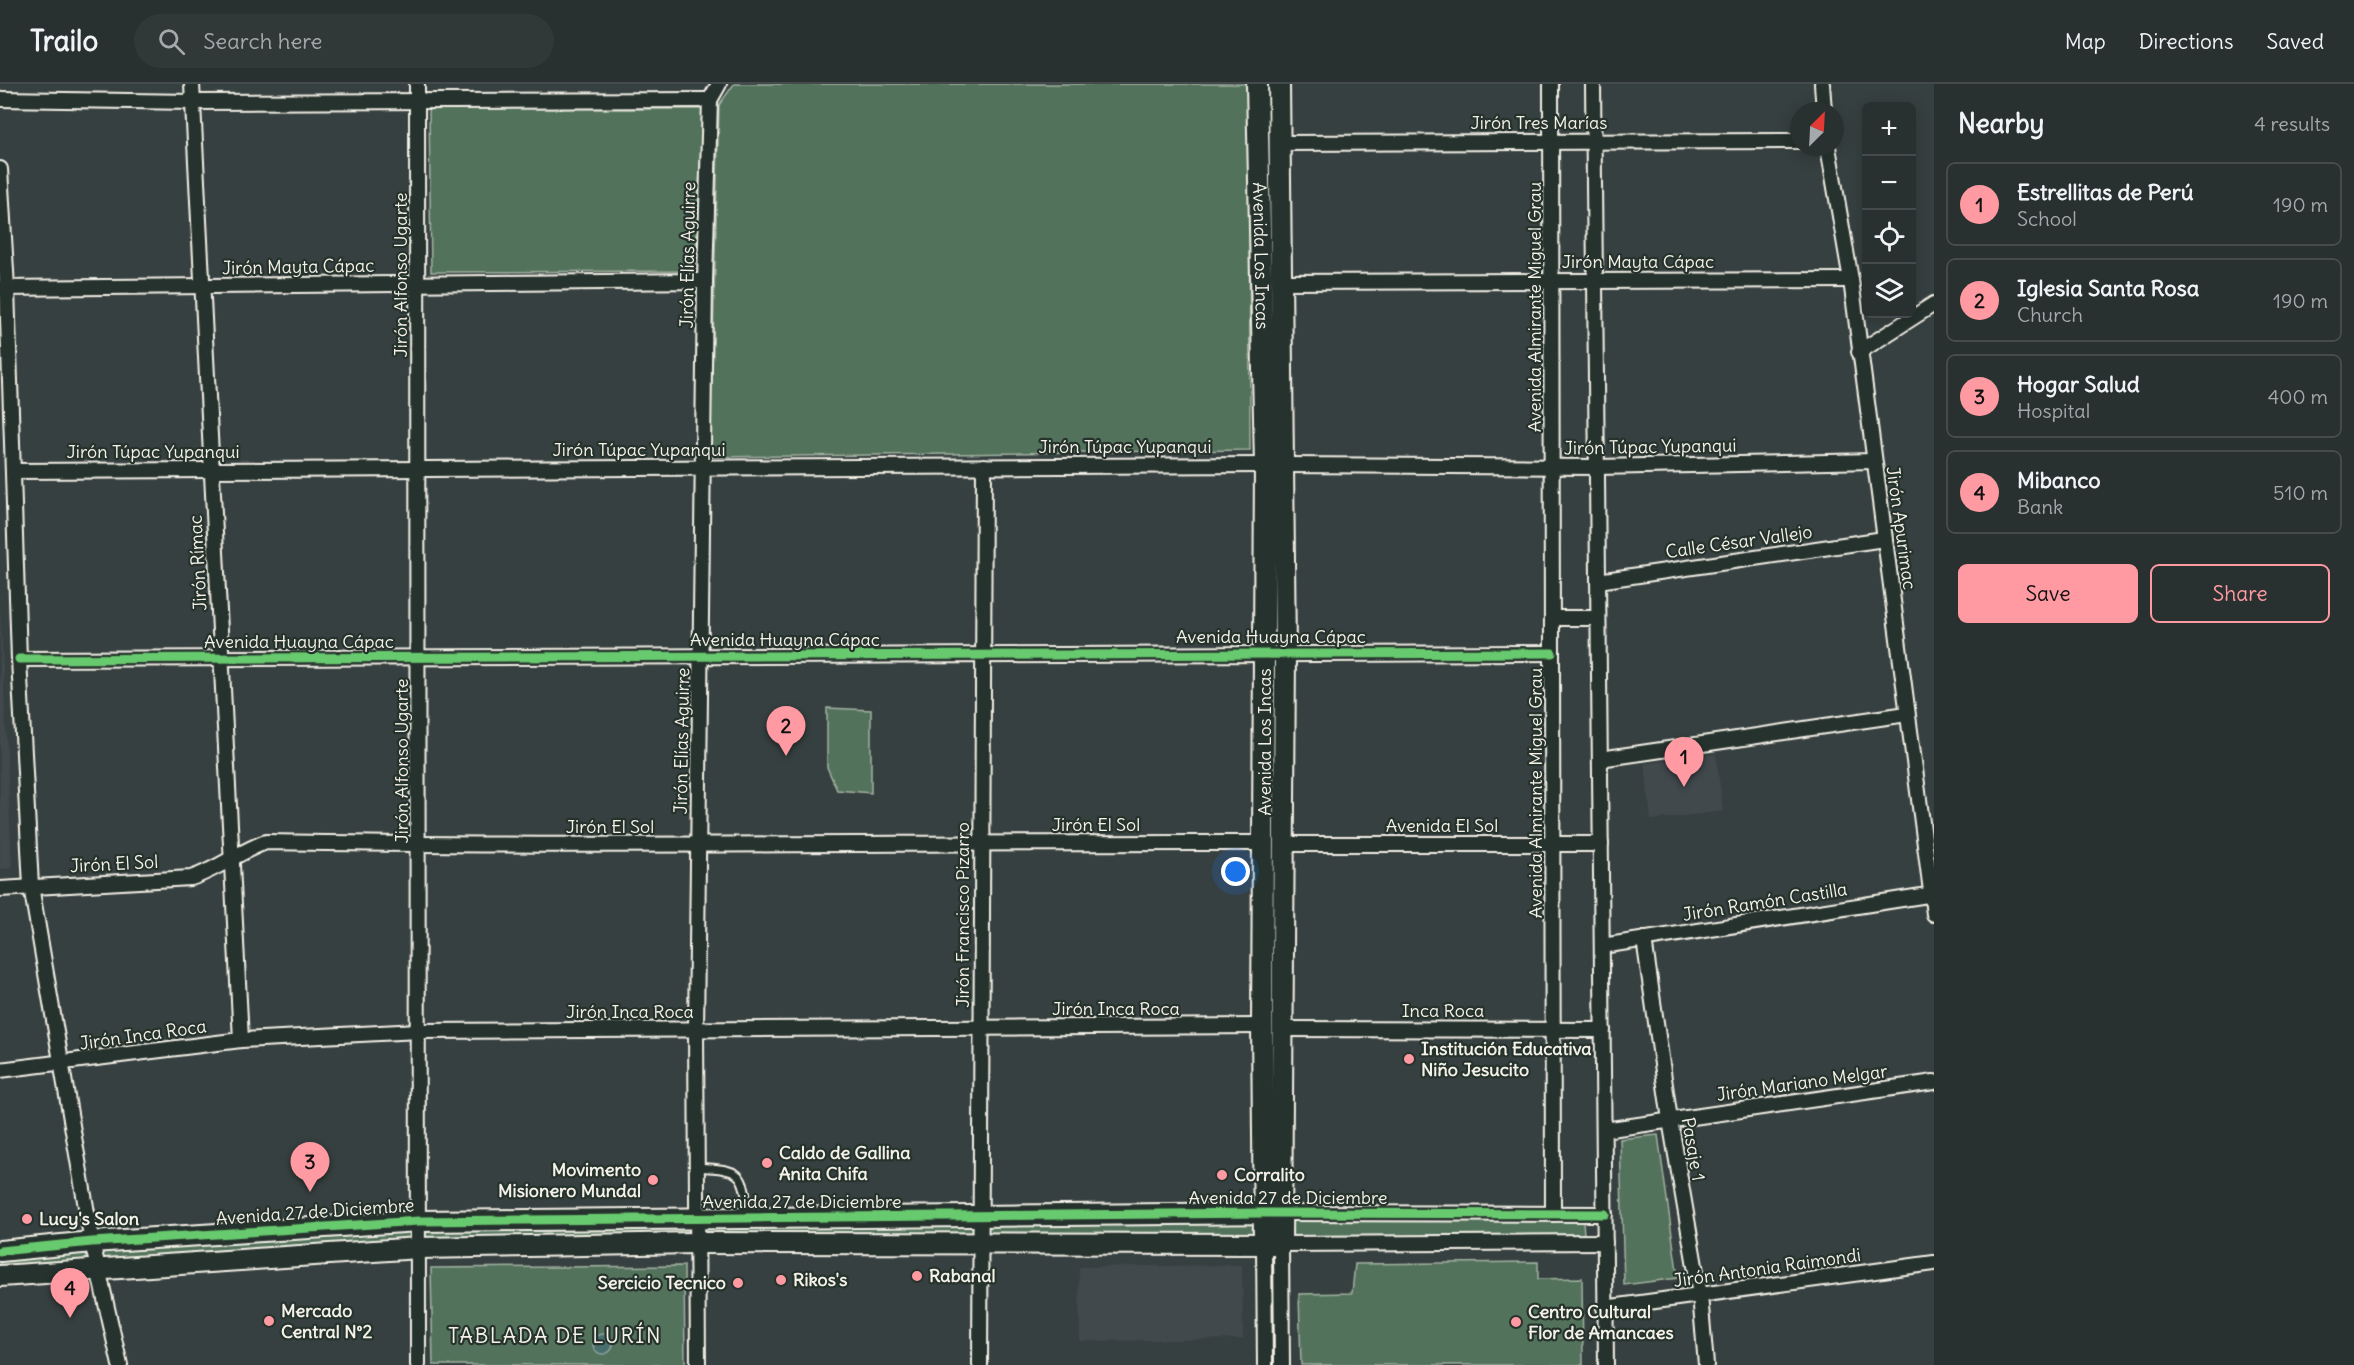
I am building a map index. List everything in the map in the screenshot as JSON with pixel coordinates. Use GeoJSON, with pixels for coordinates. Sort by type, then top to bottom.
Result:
{"type":"FeatureCollection","features":[{"type":"Feature","properties":{"kind":"street","name":"Jirón Rímac"},"geometry":{"type":"LineString","coordinates":[[192,84],[241,1040]]}},
{"type":"Feature","properties":{"kind":"street","name":"Jirón Alfonso Ugarte"},"geometry":{"type":"LineString","coordinates":[[417,84],[418,1365]]}},
{"type":"Feature","properties":{"kind":"street","name":"Jirón Elías Aguirre"},"geometry":{"type":"LineString","coordinates":[[698,1365],[696,1029],[705,280],[710,100],[719,84]]}},
{"type":"Feature","properties":{"kind":"street","name":"Avenida Los Incas"},"geometry":{"type":"LineString","coordinates":[[1257,84],[1274,465],[1274,843],[1283,1029],[1272,1213]]}},
{"type":"Feature","properties":{"kind":"street","name":"Avenida Los Incas"},"geometry":{"type":"LineString","coordinates":[[1274,465],[1281,282],[1279,84]]}},
{"type":"Feature","properties":{"kind":"street","name":"Avenida Almirante Miguel Grau"},"geometry":{"type":"LineString","coordinates":[[1551,84],[1553,1214]]}},
{"type":"Feature","properties":{"kind":"street"},"geometry":{"type":"LineString","coordinates":[[1593,84],[1606,1365]]}},
{"type":"Feature","properties":{"kind":"street"},"geometry":{"type":"LineString","coordinates":[[1822,84],[1823,102]]}},
{"type":"Feature","properties":{"kind":"street"},"geometry":{"type":"LineString","coordinates":[[0,99],[193,102],[710,100]]}},
{"type":"Feature","properties":{"kind":"street","name":"Jirón Tres Marías"},"geometry":{"type":"LineString","coordinates":[[1279,143],[1790,141]]}},
{"type":"Feature","properties":{"kind":"street","name":"Jirón Apurimac"},"geometry":{"type":"LineString","coordinates":[[1830,156],[1851,280],[1934,914]]}},
{"type":"Feature","properties":{"kind":"street"},"geometry":{"type":"LineString","coordinates":[[0,169],[19,659],[31,886],[92,1242],[120,1365]]}},
{"type":"Feature","properties":{"kind":"street","name":"Jirón Mayta Cápac"},"geometry":{"type":"LineString","coordinates":[[3,288],[705,280]]}},
{"type":"Feature","properties":{"kind":"street","name":"Jirón Mayta Cápac"},"geometry":{"type":"LineString","coordinates":[[1281,282],[1851,280]]}},
{"type":"Feature","properties":{"kind":"street"},"geometry":{"type":"LineString","coordinates":[[1859,352],[1934,304]]}},
{"type":"Feature","properties":{"kind":"street","name":"Jirón Túpac Yupanqui"},"geometry":{"type":"LineString","coordinates":[[13,471],[1274,465],[1597,467],[1874,461]]}},
{"type":"Feature","properties":{"kind":"street","name":"Jirón Francisco Pizarro"},"geometry":{"type":"LineString","coordinates":[[980,1365],[984,466]]}},
{"type":"Feature","properties":{"kind":"street","name":"Calle César Vallejo"},"geometry":{"type":"LineString","coordinates":[[1598,580],[1884,539]]}},
{"type":"Feature","properties":{"kind":"street"},"geometry":{"type":"LineString","coordinates":[[1552,618],[1597,618]]}},
{"type":"Feature","properties":{"kind":"street","name":"Avenida Huayna Cápac"},"geometry":{"type":"LineString","coordinates":[[19,659],[1552,653]]}},
{"type":"Feature","properties":{"kind":"street"},"geometry":{"type":"LineString","coordinates":[[1600,759],[1907,714]]}},
{"type":"Feature","properties":{"kind":"street","name":"Jirón El Sol"},"geometry":{"type":"LineString","coordinates":[[0,889],[191,878],[208,872],[248,848],[266,842],[419,845],[1274,843]]}},
{"type":"Feature","properties":{"kind":"street","name":"Avenida Los Incas"},"geometry":{"type":"LineString","coordinates":[[1274,843],[1262,1026],[1282,1365]]}},
{"type":"Feature","properties":{"kind":"street","name":"Avenida El Sol"},"geometry":{"type":"LineString","coordinates":[[1274,843],[1601,844]]}},
{"type":"Feature","properties":{"kind":"street","name":"Jirón Ramón Castilla"},"geometry":{"type":"LineString","coordinates":[[1602,946],[1933,894]]}},
{"type":"Feature","properties":{"kind":"street","name":"Pasaje 1"},"geometry":{"type":"LineString","coordinates":[[1644,939],[1670,1120],[1700,1295],[1706,1365]]}},
{"type":"Feature","properties":{"kind":"street","name":"Jirón Inca Roca"},"geometry":{"type":"LineString","coordinates":[[0,1070],[241,1040],[419,1031],[1262,1026]]}},
{"type":"Feature","properties":{"kind":"street","name":"Inca Roca"},"geometry":{"type":"LineString","coordinates":[[1283,1029],[1603,1030]]}},
{"type":"Feature","properties":{"kind":"street","name":"Jirón Mariano Melgar"},"geometry":{"type":"LineString","coordinates":[[1604,1130],[1934,1082]]}},
{"type":"Feature","properties":{"kind":"street","name":"Avenida 27 de Diciembre"},"geometry":{"type":"LineString","coordinates":[[0,1251],[92,1242],[419,1221],[980,1218],[1272,1213],[1605,1214]]}},
{"type":"Feature","properties":{"kind":"street"},"geometry":{"type":"LineString","coordinates":[[0,1276],[419,1248],[696,1243],[1605,1242]]}},
{"type":"Feature","properties":{"kind":"street","name":"Avenida Los Incas"},"geometry":{"type":"LineString","coordinates":[[1264,1365],[1273,1243]]}},
{"type":"Feature","properties":{"kind":"street","name":"Jirón Antonia Raimondi"},"geometry":{"type":"LineString","coordinates":[[1604,1308],[1934,1263]]}},
{"type":"Feature","properties":{"kind":"lane"},"geometry":{"type":"LineString","coordinates":[[696,1167],[725,1169],[741,1178],[746,1185],[748,1218]]}},
{"type":"Feature","properties":{"kind":"shaded area"},"geometry":{"type":"Polygon","coordinates":[[[0,605],[12,868],[0,869],[0,605]]]}},
{"type":"Feature","properties":{"kind":"shaded area"},"geometry":{"type":"Polygon","coordinates":[[[1716,754],[1723,811],[1651,820],[1645,764],[1716,754]]]}},
{"type":"Feature","properties":{"kind":"shaded area"},"geometry":{"type":"Polygon","coordinates":[[[1242,1265],[1243,1339],[1080,1341],[1079,1267],[1242,1265]]]}},
{"type":"Feature","properties":{"kind":"green space"},"geometry":{"type":"Polygon","coordinates":[[[734,84],[1249,84],[1250,450],[710,457],[719,105],[734,84]]]}},
{"type":"Feature","properties":{"kind":"green space"},"geometry":{"type":"Polygon","coordinates":[[[429,108],[703,109],[695,271],[431,272],[429,108]]]}},
{"type":"Feature","properties":{"kind":"green space"},"geometry":{"type":"Polygon","coordinates":[[[827,708],[871,710],[871,793],[837,790],[827,767],[827,708]]]}},
{"type":"Feature","properties":{"kind":"green space"},"geometry":{"type":"Polygon","coordinates":[[[1658,1135],[1678,1278],[1624,1285],[1620,1139],[1658,1135]]]}},
{"type":"Feature","properties":{"kind":"green space"},"geometry":{"type":"Polygon","coordinates":[[[1290,1219],[1583,1220],[1584,1235],[1289,1237],[1290,1219]]]}},
{"type":"Feature","properties":{"kind":"green space"},"geometry":{"type":"Polygon","coordinates":[[[976,1223],[976,1236],[702,1238],[702,1224],[976,1223]]]}},
{"type":"Feature","properties":{"kind":"green space"},"geometry":{"type":"Polygon","coordinates":[[[985,1223],[1258,1223],[1258,1237],[985,1237],[985,1223]]]}},
{"type":"Feature","properties":{"kind":"green space"},"geometry":{"type":"Polygon","coordinates":[[[690,1225],[688,1237],[424,1242],[425,1229],[690,1225]]]}},
{"type":"Feature","properties":{"kind":"green space"},"geometry":{"type":"Polygon","coordinates":[[[412,1227],[412,1243],[102,1262],[100,1248],[412,1227]]]}},
{"type":"Feature","properties":{"kind":"green space"},"geometry":{"type":"Polygon","coordinates":[[[88,1248],[90,1264],[0,1271],[0,1256],[88,1248]]]}},
{"type":"Feature","properties":{"kind":"green space"},"geometry":{"type":"Polygon","coordinates":[[[1538,1262],[1538,1279],[1582,1278],[1583,1365],[1301,1365],[1299,1294],[1352,1293],[1355,1264],[1538,1262]]]}},
{"type":"Feature","properties":{"kind":"green space"},"geometry":{"type":"Polygon","coordinates":[[[684,1266],[685,1365],[433,1365],[431,1268],[684,1266]]]}},
{"type":"Feature","properties":{"kind":"water"},"geometry":{"type":"Polygon","coordinates":[[[603,1334],[610,1337],[613,1344],[610,1351],[603,1354],[596,1351],[593,1344],[596,1337],[603,1334]]]}},
{"type":"Feature","properties":{"kind":"cycle path"},"geometry":{"type":"LineString","coordinates":[[19,659],[1552,653]]}},
{"type":"Feature","properties":{"kind":"cycle path"},"geometry":{"type":"LineString","coordinates":[[0,1251],[92,1242],[419,1221],[1263,1213],[1605,1214]]}},
{"type":"Feature","properties":{"kind":"place","name":"Iglesia Santa Rosa"},"geometry":{"type":"Point","coordinates":[786,756]}},
{"type":"Feature","properties":{"kind":"place","name":"Estrellitas de Perú"},"geometry":{"type":"Point","coordinates":[1684,787]}},
{"type":"Feature","properties":{"kind":"place","name":"Institución Educativa Niño Jesucito"},"geometry":{"type":"Point","coordinates":[1409,1059]}},
{"type":"Feature","properties":{"kind":"place","name":"Caldo de Gallina Anita Chifa"},"geometry":{"type":"Point","coordinates":[767,1163]}},
{"type":"Feature","properties":{"kind":"place","name":"Corralito"},"geometry":{"type":"Point","coordinates":[1222,1175]}},
{"type":"Feature","properties":{"kind":"place","name":"Movimento Misionero Mundal"},"geometry":{"type":"Point","coordinates":[653,1180]}},
{"type":"Feature","properties":{"kind":"place","name":"Hogar Salud"},"geometry":{"type":"Point","coordinates":[310,1192]}},
{"type":"Feature","properties":{"kind":"place","name":"Lucy's Salon"},"geometry":{"type":"Point","coordinates":[27,1219]}},
{"type":"Feature","properties":{"kind":"place","name":"Rabanal"},"geometry":{"type":"Point","coordinates":[917,1276]}},
{"type":"Feature","properties":{"kind":"place","name":"Rikos's"},"geometry":{"type":"Point","coordinates":[781,1280]}},
{"type":"Feature","properties":{"kind":"place","name":"Sercicio Tecnico"},"geometry":{"type":"Point","coordinates":[738,1283]}},
{"type":"Feature","properties":{"kind":"place","name":"Mibanco"},"geometry":{"type":"Point","coordinates":[70,1318]}},
{"type":"Feature","properties":{"kind":"place","name":"Mercado Central N°2"},"geometry":{"type":"Point","coordinates":[269,1321]}},
{"type":"Feature","properties":{"kind":"place","name":"Centro Cultural Flor de Amancaes"},"geometry":{"type":"Point","coordinates":[1516,1322]}},
{"type":"Feature","properties":{"kind":"district","name":"TABLADA DE LURÍN"},"geometry":{"type":"Point","coordinates":[555,1336]}}]}
